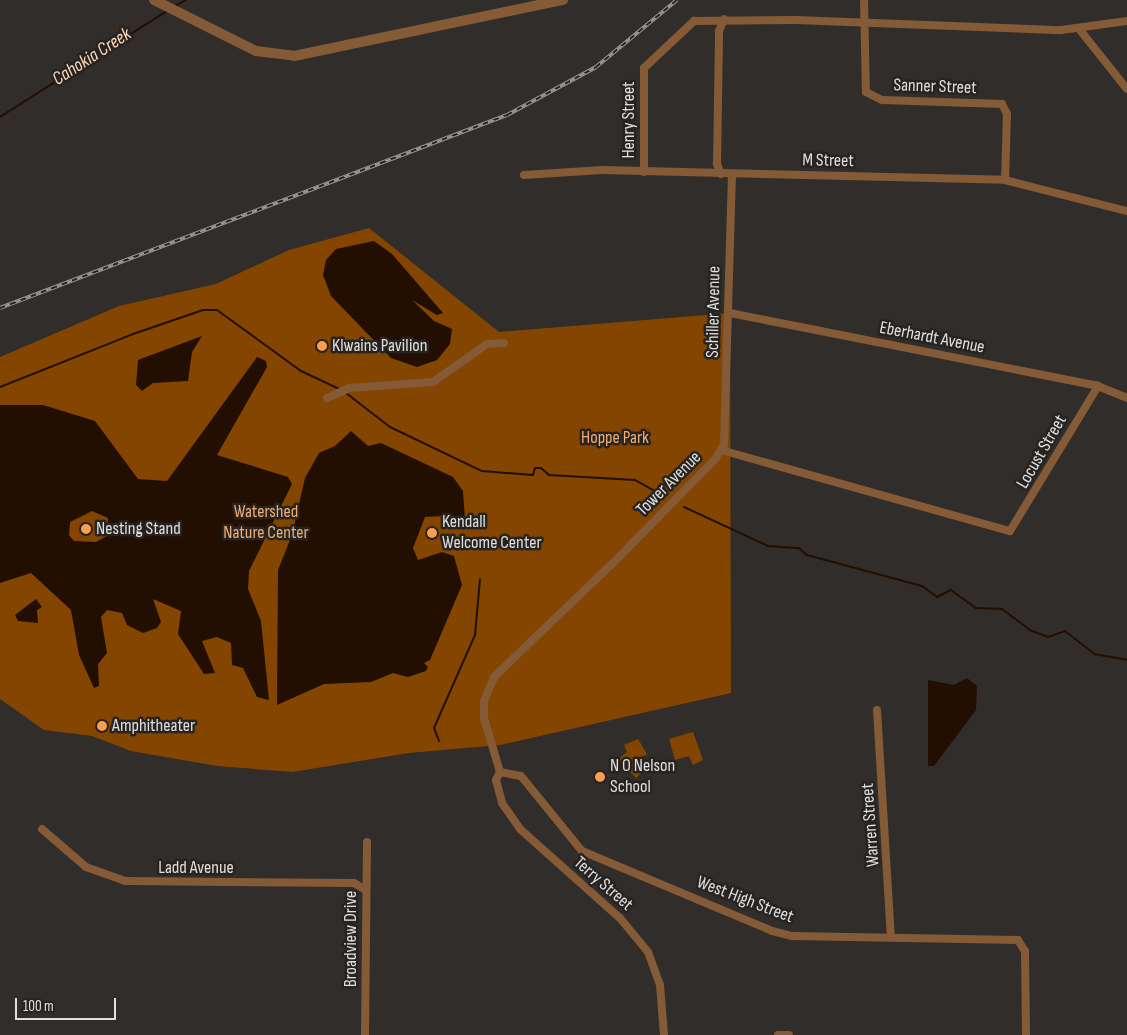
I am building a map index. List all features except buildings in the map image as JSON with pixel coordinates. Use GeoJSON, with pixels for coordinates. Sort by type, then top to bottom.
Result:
{"type":"FeatureCollection","features":[{"type":"Feature","properties":{"kind":"street"},"geometry":{"type":"LineString","coordinates":[[154,0],[256,50],[294,56],[563,0]]}},
{"type":"Feature","properties":{"kind":"street"},"geometry":{"type":"LineString","coordinates":[[862,22],[864,0]]}},
{"type":"Feature","properties":{"kind":"street"},"geometry":{"type":"LineString","coordinates":[[721,174],[717,164],[719,31],[724,19],[1080,30],[1127,21]]}},
{"type":"Feature","properties":{"kind":"street","name":"Henry Street"},"geometry":{"type":"LineString","coordinates":[[644,172],[644,68],[686,25],[724,19]]}},
{"type":"Feature","properties":{"kind":"street","name":"Sanner Street"},"geometry":{"type":"LineString","coordinates":[[862,22],[866,92],[882,100],[1005,106],[1005,180]]}},
{"type":"Feature","properties":{"kind":"street"},"geometry":{"type":"LineString","coordinates":[[1080,30],[1127,89]]}},
{"type":"Feature","properties":{"kind":"street","name":"M Street"},"geometry":{"type":"LineString","coordinates":[[524,175],[644,172],[1005,180],[1127,211]]}},
{"type":"Feature","properties":{"kind":"street","name":"Schiller Avenue"},"geometry":{"type":"LineString","coordinates":[[721,450],[726,435],[732,174]]}},
{"type":"Feature","properties":{"kind":"street","name":"Eberhardt Avenue"},"geometry":{"type":"LineString","coordinates":[[730,313],[1098,386],[1127,398]]}},
{"type":"Feature","properties":{"kind":"street"},"geometry":{"type":"LineString","coordinates":[[328,398],[349,388],[433,382],[487,344],[504,343]]}},
{"type":"Feature","properties":{"kind":"street","name":"Locust Street"},"geometry":{"type":"LineString","coordinates":[[1010,530],[1098,386]]}},
{"type":"Feature","properties":{"kind":"street","name":"Tower Avenue"},"geometry":{"type":"LineString","coordinates":[[500,772],[484,718],[486,694],[494,677],[612,564],[721,450],[1010,530]]}},
{"type":"Feature","properties":{"kind":"street","name":"Warren Street"},"geometry":{"type":"LineString","coordinates":[[877,710],[891,938]]}},
{"type":"Feature","properties":{"kind":"street","name":"West High Street"},"geometry":{"type":"LineString","coordinates":[[500,772],[521,776],[574,845],[589,855],[782,934],[891,938],[1009,938],[1022,944],[1026,1035]]}},
{"type":"Feature","properties":{"kind":"street","name":"Terry Street"},"geometry":{"type":"LineString","coordinates":[[500,772],[496,780],[502,803],[520,830],[620,918],[642,943],[660,985],[664,1035]]}},
{"type":"Feature","properties":{"kind":"street","name":"Ladd Avenue"},"geometry":{"type":"LineString","coordinates":[[42,830],[86,867],[125,881],[354,883],[364,889]]}},
{"type":"Feature","properties":{"kind":"street","name":"Broadview Drive"},"geometry":{"type":"LineString","coordinates":[[365,1035],[364,889],[367,842]]}},
{"type":"Feature","properties":{"kind":"street"},"geometry":{"type":"LineString","coordinates":[[778,1035],[789,1035]]}},
{"type":"Feature","properties":{"kind":"green space","name":"Watershed Nature Center"},"geometry":{"type":"Polygon","coordinates":[[[369,228],[499,332],[730,313],[731,693],[500,745],[409,753],[292,772],[217,766],[131,751],[92,736],[44,730],[0,699],[0,357],[119,306],[216,284],[289,250],[369,228]]]}},
{"type":"Feature","properties":{"kind":"green space"},"geometry":{"type":"Polygon","coordinates":[[[693,732],[703,760],[693,765],[689,756],[675,760],[669,739],[693,732]]]}},
{"type":"Feature","properties":{"kind":"green space"},"geometry":{"type":"Polygon","coordinates":[[[638,739],[647,754],[635,761],[641,773],[636,778],[618,759],[627,752],[624,745],[638,739]]]}},
{"type":"Feature","properties":{"kind":"shaded area"},"geometry":{"type":"Polygon","coordinates":[[[374,241],[392,254],[443,313],[437,315],[412,300],[434,321],[452,329],[450,344],[437,360],[417,367],[391,358],[331,296],[323,275],[326,260],[336,249],[374,241]]]}},
{"type":"Feature","properties":{"kind":"shaded area"},"geometry":{"type":"Polygon","coordinates":[[[202,336],[192,352],[188,381],[153,383],[142,391],[136,385],[138,360],[202,336]]]}},
{"type":"Feature","properties":{"kind":"shaded area"},"geometry":{"type":"Polygon","coordinates":[[[257,357],[266,361],[267,367],[217,455],[288,477],[292,484],[249,571],[248,589],[261,621],[269,700],[257,697],[243,668],[232,665],[231,643],[217,637],[202,641],[215,673],[204,674],[178,634],[181,611],[153,599],[161,622],[157,628],[143,633],[127,625],[122,613],[107,610],[101,617],[107,653],[98,664],[99,686],[94,688],[79,655],[71,610],[31,573],[0,583],[0,405],[43,405],[95,421],[138,479],[167,481],[257,357]],[[92,511],[70,522],[69,535],[74,541],[96,542],[107,536],[108,518],[92,511]]]}},
{"type":"Feature","properties":{"kind":"shaded area"},"geometry":{"type":"Polygon","coordinates":[[[351,431],[368,446],[381,443],[453,477],[463,491],[465,519],[461,527],[442,516],[425,517],[413,548],[418,560],[442,552],[454,556],[462,585],[430,660],[424,663],[428,667],[426,671],[408,677],[393,673],[371,682],[324,684],[277,705],[278,570],[292,535],[305,478],[319,453],[335,446],[351,431]]]}},
{"type":"Feature","properties":{"kind":"shaded area"},"geometry":{"type":"Polygon","coordinates":[[[36,599],[42,607],[37,610],[38,623],[18,621],[15,615],[36,599]]]}},
{"type":"Feature","properties":{"kind":"shaded area"},"geometry":{"type":"Polygon","coordinates":[[[967,678],[977,686],[976,710],[934,766],[928,766],[928,680],[954,685],[967,678]]]}},
{"type":"Feature","properties":{"kind":"waterway","name":"Cahokia Creek"},"geometry":{"type":"LineString","coordinates":[[175,6],[186,0]]}},
{"type":"Feature","properties":{"kind":"waterway","name":"Cahokia Creek"},"geometry":{"type":"LineString","coordinates":[[0,117],[167,11]]}},
{"type":"Feature","properties":{"kind":"waterway"},"geometry":{"type":"LineString","coordinates":[[0,387],[133,334],[203,310],[217,310],[301,371],[339,389]]}},
{"type":"Feature","properties":{"kind":"waterway"},"geometry":{"type":"LineString","coordinates":[[346,393],[390,427],[482,471],[533,475],[535,468],[541,468],[549,475],[635,480],[660,494]]}},
{"type":"Feature","properties":{"kind":"waterway"},"geometry":{"type":"LineString","coordinates":[[684,507],[768,546],[799,548],[807,555],[922,586],[937,597],[951,590],[976,608],[1002,609],[1030,630],[1048,637],[1065,631],[1094,654],[1127,660]]}},
{"type":"Feature","properties":{"kind":"waterway"},"geometry":{"type":"LineString","coordinates":[[439,741],[434,728],[475,635],[480,579]]}},
{"type":"Feature","properties":{"kind":"railway"},"geometry":{"type":"LineString","coordinates":[[0,308],[507,115],[596,67],[677,0]]}},
{"type":"Feature","properties":{"kind":"place","name":"Klwains Pavilion"},"geometry":{"type":"Point","coordinates":[322,346]}},
{"type":"Feature","properties":{"kind":"place","name":"Nesting Stand"},"geometry":{"type":"Point","coordinates":[86,529]}},
{"type":"Feature","properties":{"kind":"place","name":"Kendall Welcome Center"},"geometry":{"type":"Point","coordinates":[432,533]}},
{"type":"Feature","properties":{"kind":"place","name":"Amphitheater"},"geometry":{"type":"Point","coordinates":[102,726]}},
{"type":"Feature","properties":{"kind":"place","name":"N O Nelson School"},"geometry":{"type":"Point","coordinates":[600,777]}},
{"type":"Feature","properties":{"kind":"park label","name":"Hoppe Park"},"geometry":{"type":"Point","coordinates":[615,438]}}]}
